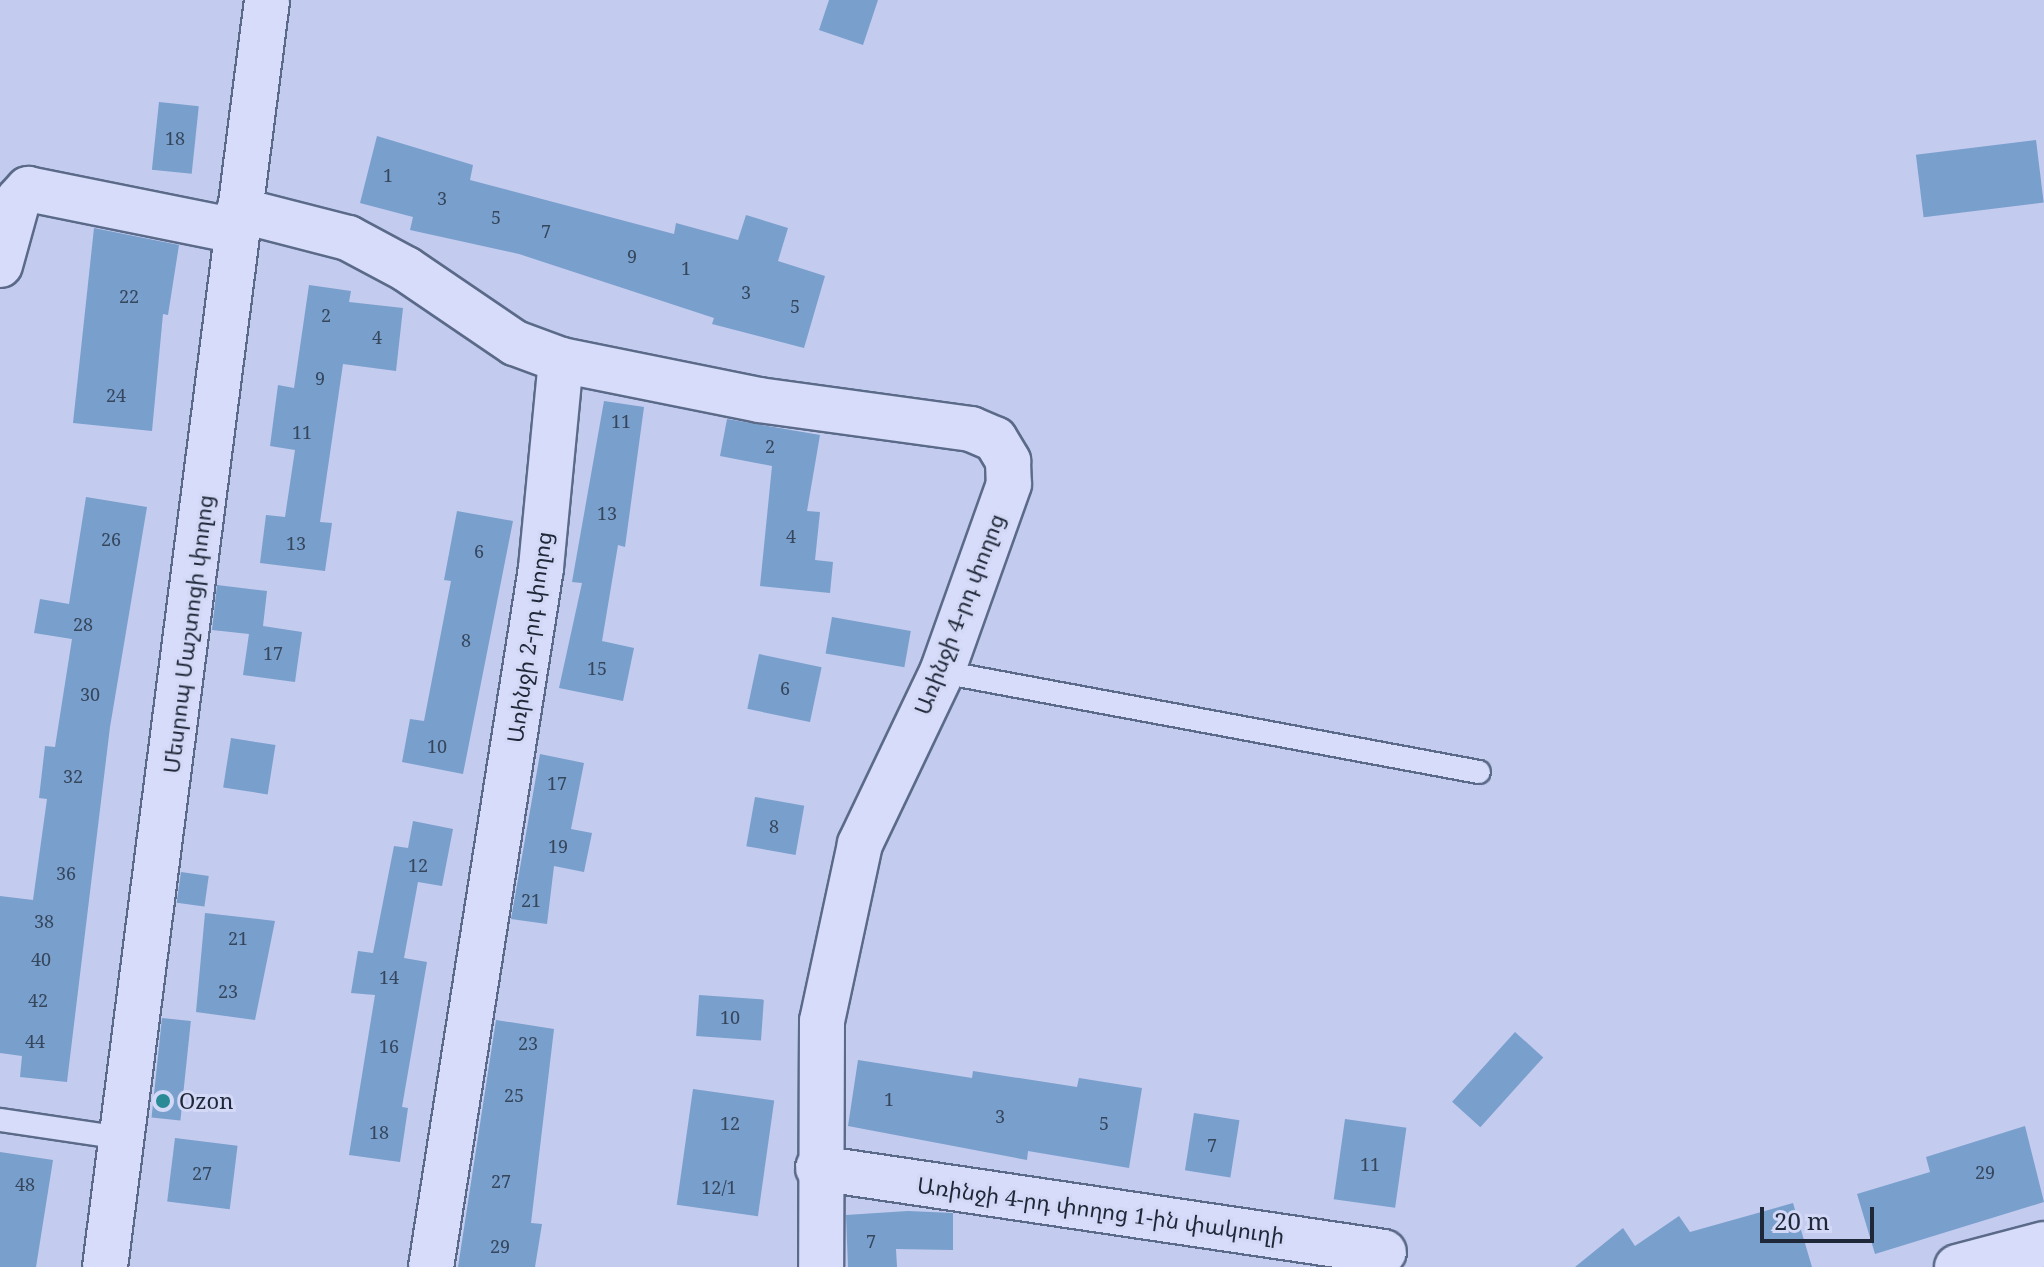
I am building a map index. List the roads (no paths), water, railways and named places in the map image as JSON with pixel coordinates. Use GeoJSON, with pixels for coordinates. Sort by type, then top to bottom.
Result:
{"type":"FeatureCollection","features":[{"type":"Feature","properties":{"kind":"street","name":"Մեսրոպ Մաշտոցի փողոց"},"geometry":{"type":"LineString","coordinates":[[105,1267],[267,0]]}},
{"type":"Feature","properties":{"kind":"street"},"geometry":{"type":"LineString","coordinates":[[0,265],[18,200],[28,189],[348,238],[406,269],[515,343],[561,360]]}},
{"type":"Feature","properties":{"kind":"street","name":"Առինջի 4-րդ փողոց"},"geometry":{"type":"LineString","coordinates":[[561,360],[759,400],[971,429],[995,439],[1008,461],[1009,484],[942,672],[860,844],[822,1021],[818,1168],[821,1267]]}},
{"type":"Feature","properties":{"kind":"street","name":"Առինջի 2-րդ փողոց"},"geometry":{"type":"LineString","coordinates":[[431,1267],[541,568],[561,360]]}},
{"type":"Feature","properties":{"kind":"street","name":"Առինջի 4-րդ փողոց 1-ին փակուղի"},"geometry":{"type":"LineString","coordinates":[[818,1168],[1384,1252]]}},
{"type":"Feature","properties":{"kind":"street"},"geometry":{"type":"LineString","coordinates":[[1957,1267],[2044,1244]]}},
{"type":"Feature","properties":{"kind":"lane"},"geometry":{"type":"LineString","coordinates":[[942,672],[1479,772]]}},
{"type":"Feature","properties":{"kind":"lane"},"geometry":{"type":"LineString","coordinates":[[0,1120],[122,1138]]}},
{"type":"Feature","properties":{"kind":"place","name":"Ozon"},"geometry":{"type":"Point","coordinates":[163,1101]}}]}
